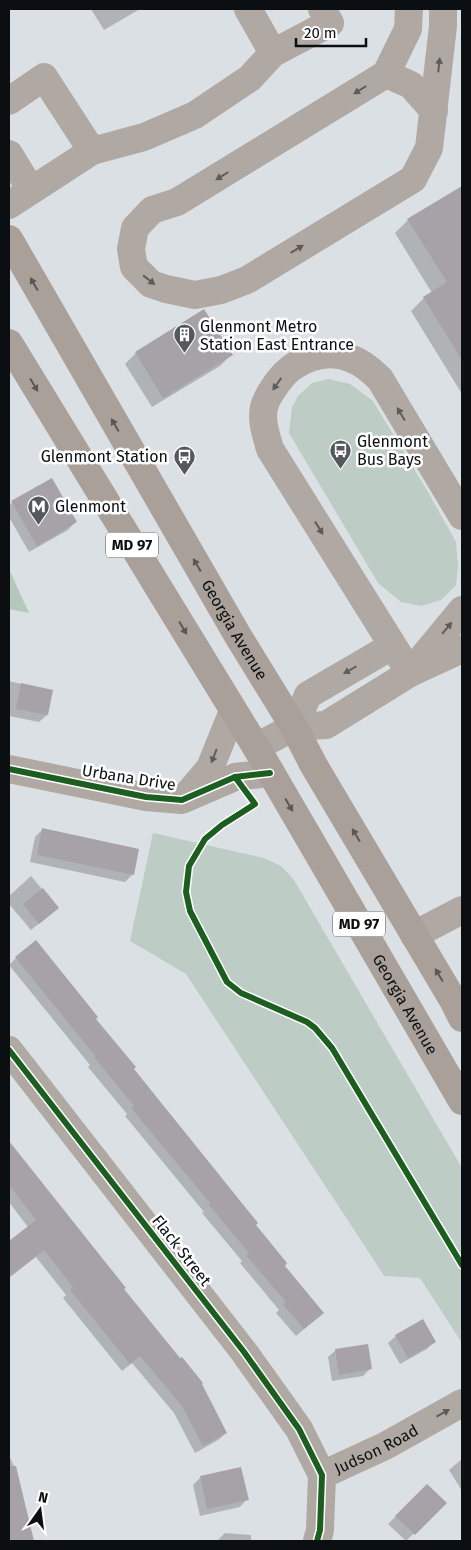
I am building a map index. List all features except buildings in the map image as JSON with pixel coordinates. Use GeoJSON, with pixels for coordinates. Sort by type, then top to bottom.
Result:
{"type":"FeatureCollection","features":[{"type":"Feature","properties":{"kind":"main road","name":"Georgia Avenue"},"geometry":{"type":"LineString","coordinates":[[9,240],[462,1018]]}},
{"type":"Feature","properties":{"kind":"main road","name":"Georgia Avenue"},"geometry":{"type":"LineString","coordinates":[[9,343],[256,747],[462,1101]]}},
{"type":"Feature","properties":{"kind":"street"},"geometry":{"type":"LineString","coordinates":[[248,9],[273,53]]}},
{"type":"Feature","properties":{"kind":"street"},"geometry":{"type":"LineString","coordinates":[[409,9],[408,29],[386,74],[185,198],[152,210],[135,228],[131,249],[134,267],[152,284],[166,289],[195,295],[221,290],[247,280],[413,179],[429,148],[443,26],[443,9]]}},
{"type":"Feature","properties":{"kind":"street"},"geometry":{"type":"LineString","coordinates":[[9,205],[92,151],[144,137],[195,115],[250,78],[273,53],[326,16]]}},
{"type":"Feature","properties":{"kind":"street"},"geometry":{"type":"LineString","coordinates":[[386,74],[411,86],[434,111]]}},
{"type":"Feature","properties":{"kind":"street"},"geometry":{"type":"LineString","coordinates":[[9,101],[44,77],[92,151]]}},
{"type":"Feature","properties":{"kind":"street"},"geometry":{"type":"LineString","coordinates":[[9,154],[32,190]]}},
{"type":"Feature","properties":{"kind":"street"},"geometry":{"type":"LineString","coordinates":[[410,673],[270,449],[263,425],[264,406],[283,374],[297,363],[315,356],[333,354],[352,358],[367,366],[380,379],[462,516]]}},
{"type":"Feature","properties":{"kind":"street"},"geometry":{"type":"LineString","coordinates":[[410,673],[462,610]]}},
{"type":"Feature","properties":{"kind":"street"},"geometry":{"type":"LineString","coordinates":[[294,727],[308,695],[392,646]]}},
{"type":"Feature","properties":{"kind":"street"},"geometry":{"type":"LineString","coordinates":[[256,747],[294,727],[326,725],[410,673],[462,649]]}},
{"type":"Feature","properties":{"kind":"street","name":"Urbana Drive"},"geometry":{"type":"LineString","coordinates":[[182,800],[210,768],[233,711]]}},
{"type":"Feature","properties":{"kind":"street","name":"Urbana Drive"},"geometry":{"type":"LineString","coordinates":[[9,769],[146,797],[182,800],[235,777],[270,773]]}},
{"type":"Feature","properties":{"kind":"street"},"geometry":{"type":"LineString","coordinates":[[414,935],[462,910]]}},
{"type":"Feature","properties":{"kind":"street","name":"Flack Street"},"geometry":{"type":"LineString","coordinates":[[9,1050],[244,1352],[300,1429],[322,1475]]}},
{"type":"Feature","properties":{"kind":"street","name":"Judson Road"},"geometry":{"type":"LineString","coordinates":[[317,1541],[320,1530],[322,1475],[385,1446],[462,1403]]}},
{"type":"Feature","properties":{"kind":"shaded area"},"geometry":{"type":"Polygon","coordinates":[[[329,379],[350,384],[373,401],[456,542],[458,567],[456,585],[441,600],[421,606],[401,602],[378,583],[289,433],[292,407],[298,396],[312,383],[329,379]]]}},
{"type":"Feature","properties":{"kind":"shaded area"},"geometry":{"type":"Polygon","coordinates":[[[153,833],[264,858],[281,866],[294,880],[462,1168],[462,1343],[420,1278],[385,1277],[186,974],[130,941],[153,833]]]}},
{"type":"Feature","properties":{"kind":"green space"},"geometry":{"type":"Polygon","coordinates":[[[9,569],[29,613],[9,609],[9,569]]]}},
{"type":"Feature","properties":{"kind":"cycle path"},"geometry":{"type":"LineString","coordinates":[[9,769],[146,797],[182,800],[235,777],[270,773]]}},
{"type":"Feature","properties":{"kind":"cycle path"},"geometry":{"type":"LineString","coordinates":[[235,777],[255,804],[222,825],[205,839],[189,866],[186,892],[190,911],[227,982],[241,993],[307,1022],[315,1028],[332,1048],[462,1265]]}},
{"type":"Feature","properties":{"kind":"cycle path"},"geometry":{"type":"LineString","coordinates":[[9,1050],[244,1352],[299,1429],[322,1475],[320,1530],[317,1541]]}},
{"type":"Feature","properties":{"kind":"place","name":"Glenmont Metro Station East Entrance"},"geometry":{"type":"Point","coordinates":[184,354]}},
{"type":"Feature","properties":{"kind":"place","name":"Glenmont Bus Bays"},"geometry":{"type":"Point","coordinates":[341,469]}},
{"type":"Feature","properties":{"kind":"place","name":"Glenmont Station"},"geometry":{"type":"Point","coordinates":[184,475]}},
{"type":"Feature","properties":{"kind":"place","name":"Glenmont"},"geometry":{"type":"Point","coordinates":[39,525]}}]}
